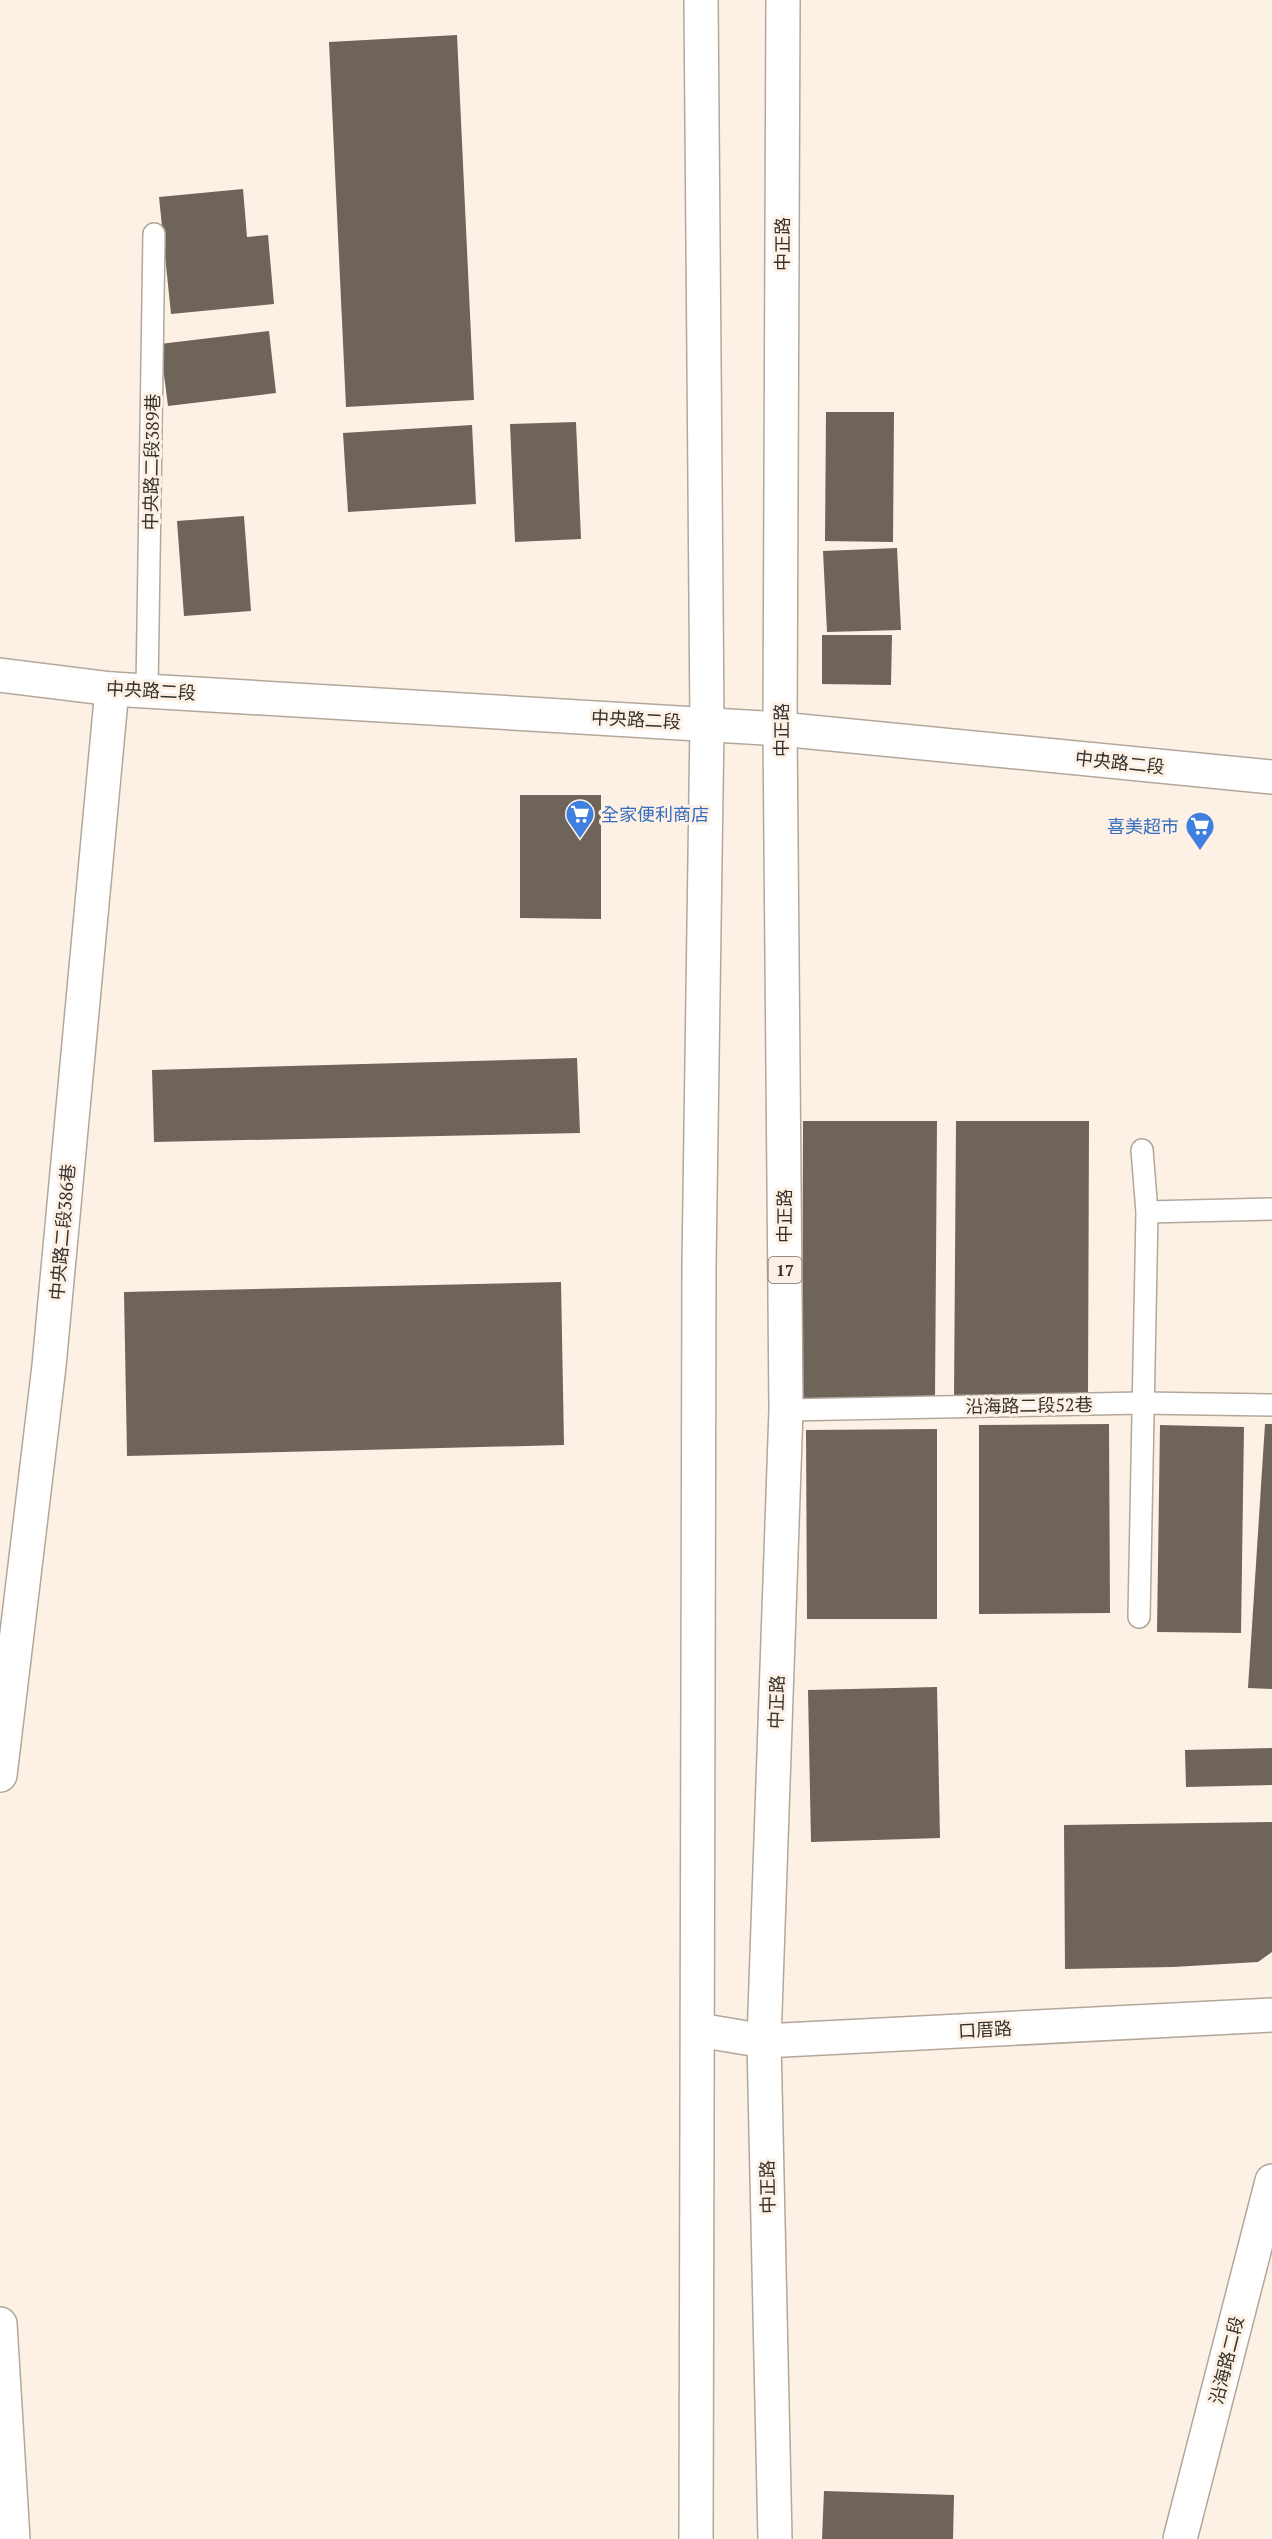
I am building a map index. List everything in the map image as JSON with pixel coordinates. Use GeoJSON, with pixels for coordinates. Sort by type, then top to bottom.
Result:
{"type":"FeatureCollection","features":[{"type":"Feature","properties":{"kind":"main road"},"geometry":{"type":"LineString","coordinates":[[696,2539],[699,2030],[699,1265],[706,723],[701,0]]}},
{"type":"Feature","properties":{"kind":"main road","name":"中正路"},"geometry":{"type":"LineString","coordinates":[[776,2539],[764,2041],[786,1410],[780,729],[783,0]]}},
{"type":"Feature","properties":{"kind":"main road","name":"中央路二段"},"geometry":{"type":"LineString","coordinates":[[0,675],[112,689],[706,723],[1272,777]]}},
{"type":"Feature","properties":{"kind":"main road","name":"中央路二段386巷"},"geometry":{"type":"LineString","coordinates":[[0,1775],[49,1366],[112,689]]}},
{"type":"Feature","properties":{"kind":"main road","name":"口厝路"},"geometry":{"type":"LineString","coordinates":[[699,2030],[764,2041],[1272,2015]]}},
{"type":"Feature","properties":{"kind":"main road","name":"沿海路二段"},"geometry":{"type":"LineString","coordinates":[[1180,2539],[1272,2181]]}},
{"type":"Feature","properties":{"kind":"main road"},"geometry":{"type":"LineString","coordinates":[[0,2324],[13,2539]]}},
{"type":"Feature","properties":{"kind":"lane","name":"中央路二段389巷"},"geometry":{"type":"LineString","coordinates":[[147,690],[154,234]]}},
{"type":"Feature","properties":{"kind":"lane"},"geometry":{"type":"LineString","coordinates":[[1139,1617],[1147,1212],[1142,1150]]}},
{"type":"Feature","properties":{"kind":"lane"},"geometry":{"type":"LineString","coordinates":[[1147,1212],[1272,1209]]}},
{"type":"Feature","properties":{"kind":"lane","name":"沿海路二段52巷"},"geometry":{"type":"LineString","coordinates":[[786,1410],[1142,1403],[1272,1406]]}},
{"type":"Feature","properties":{"kind":"building"},"geometry":{"type":"Polygon","coordinates":[[[457,35],[474,400],[346,407],[329,42],[457,35]]]}},
{"type":"Feature","properties":{"kind":"building"},"geometry":{"type":"Polygon","coordinates":[[[243,189],[247,237],[268,235],[274,304],[171,314],[159,197],[243,189]]]}},
{"type":"Feature","properties":{"kind":"building"},"geometry":{"type":"Polygon","coordinates":[[[269,331],[276,393],[168,406],[160,344],[269,331]]]}},
{"type":"Feature","properties":{"kind":"building"},"geometry":{"type":"Polygon","coordinates":[[[826,412],[894,412],[893,542],[825,541],[826,412]]]}},
{"type":"Feature","properties":{"kind":"building"},"geometry":{"type":"Polygon","coordinates":[[[576,422],[581,539],[515,542],[510,424],[576,422]]]}},
{"type":"Feature","properties":{"kind":"building"},"geometry":{"type":"Polygon","coordinates":[[[472,425],[476,504],[348,512],[343,433],[472,425]]]}},
{"type":"Feature","properties":{"kind":"building"},"geometry":{"type":"Polygon","coordinates":[[[244,516],[251,611],[184,616],[177,521],[244,516]]]}},
{"type":"Feature","properties":{"kind":"building"},"geometry":{"type":"Polygon","coordinates":[[[897,548],[901,630],[827,632],[823,551],[897,548]]]}},
{"type":"Feature","properties":{"kind":"building"},"geometry":{"type":"Polygon","coordinates":[[[822,635],[892,635],[891,685],[822,684],[822,635]]]}},
{"type":"Feature","properties":{"kind":"building"},"geometry":{"type":"Polygon","coordinates":[[[520,795],[601,795],[601,919],[520,918],[520,795]]]}},
{"type":"Feature","properties":{"kind":"building"},"geometry":{"type":"Polygon","coordinates":[[[577,1058],[580,1133],[154,1142],[152,1070],[577,1058]]]}},
{"type":"Feature","properties":{"kind":"building"},"geometry":{"type":"Polygon","coordinates":[[[803,1121],[937,1121],[935,1399],[802,1399],[803,1121]]]}},
{"type":"Feature","properties":{"kind":"building"},"geometry":{"type":"Polygon","coordinates":[[[956,1121],[1089,1121],[1088,1398],[954,1398],[956,1121]]]}},
{"type":"Feature","properties":{"kind":"building"},"geometry":{"type":"Polygon","coordinates":[[[561,1282],[564,1445],[127,1456],[124,1292],[561,1282]]]}},
{"type":"Feature","properties":{"kind":"building"},"geometry":{"type":"Polygon","coordinates":[[[1109,1424],[1110,1613],[979,1614],[979,1425],[1109,1424]]]}},
{"type":"Feature","properties":{"kind":"building"},"geometry":{"type":"Polygon","coordinates":[[[1265,1424],[1272,1424],[1272,1689],[1248,1688],[1265,1424]]]}},
{"type":"Feature","properties":{"kind":"building"},"geometry":{"type":"Polygon","coordinates":[[[1160,1425],[1244,1427],[1241,1633],[1157,1632],[1160,1425]]]}},
{"type":"Feature","properties":{"kind":"building"},"geometry":{"type":"Polygon","coordinates":[[[937,1429],[937,1619],[807,1619],[806,1430],[937,1429]]]}},
{"type":"Feature","properties":{"kind":"building"},"geometry":{"type":"Polygon","coordinates":[[[937,1687],[940,1838],[811,1842],[808,1690],[937,1687]]]}},
{"type":"Feature","properties":{"kind":"building"},"geometry":{"type":"Polygon","coordinates":[[[1272,1748],[1272,1785],[1186,1787],[1185,1750],[1272,1748]]]}},
{"type":"Feature","properties":{"kind":"building"},"geometry":{"type":"Polygon","coordinates":[[[1272,1822],[1272,1952],[1258,1962],[1173,1967],[1065,1969],[1064,1825],[1272,1822]]]}},
{"type":"Feature","properties":{"kind":"building"},"geometry":{"type":"Polygon","coordinates":[[[824,2491],[954,2495],[953,2539],[822,2539],[824,2491]]]}},
{"type":"Feature","properties":{"kind":"place","name":"全家便利商店"},"geometry":{"type":"Point","coordinates":[580,840]}},
{"type":"Feature","properties":{"kind":"place","name":"喜美超市"},"geometry":{"type":"Point","coordinates":[1200,852]}}]}
